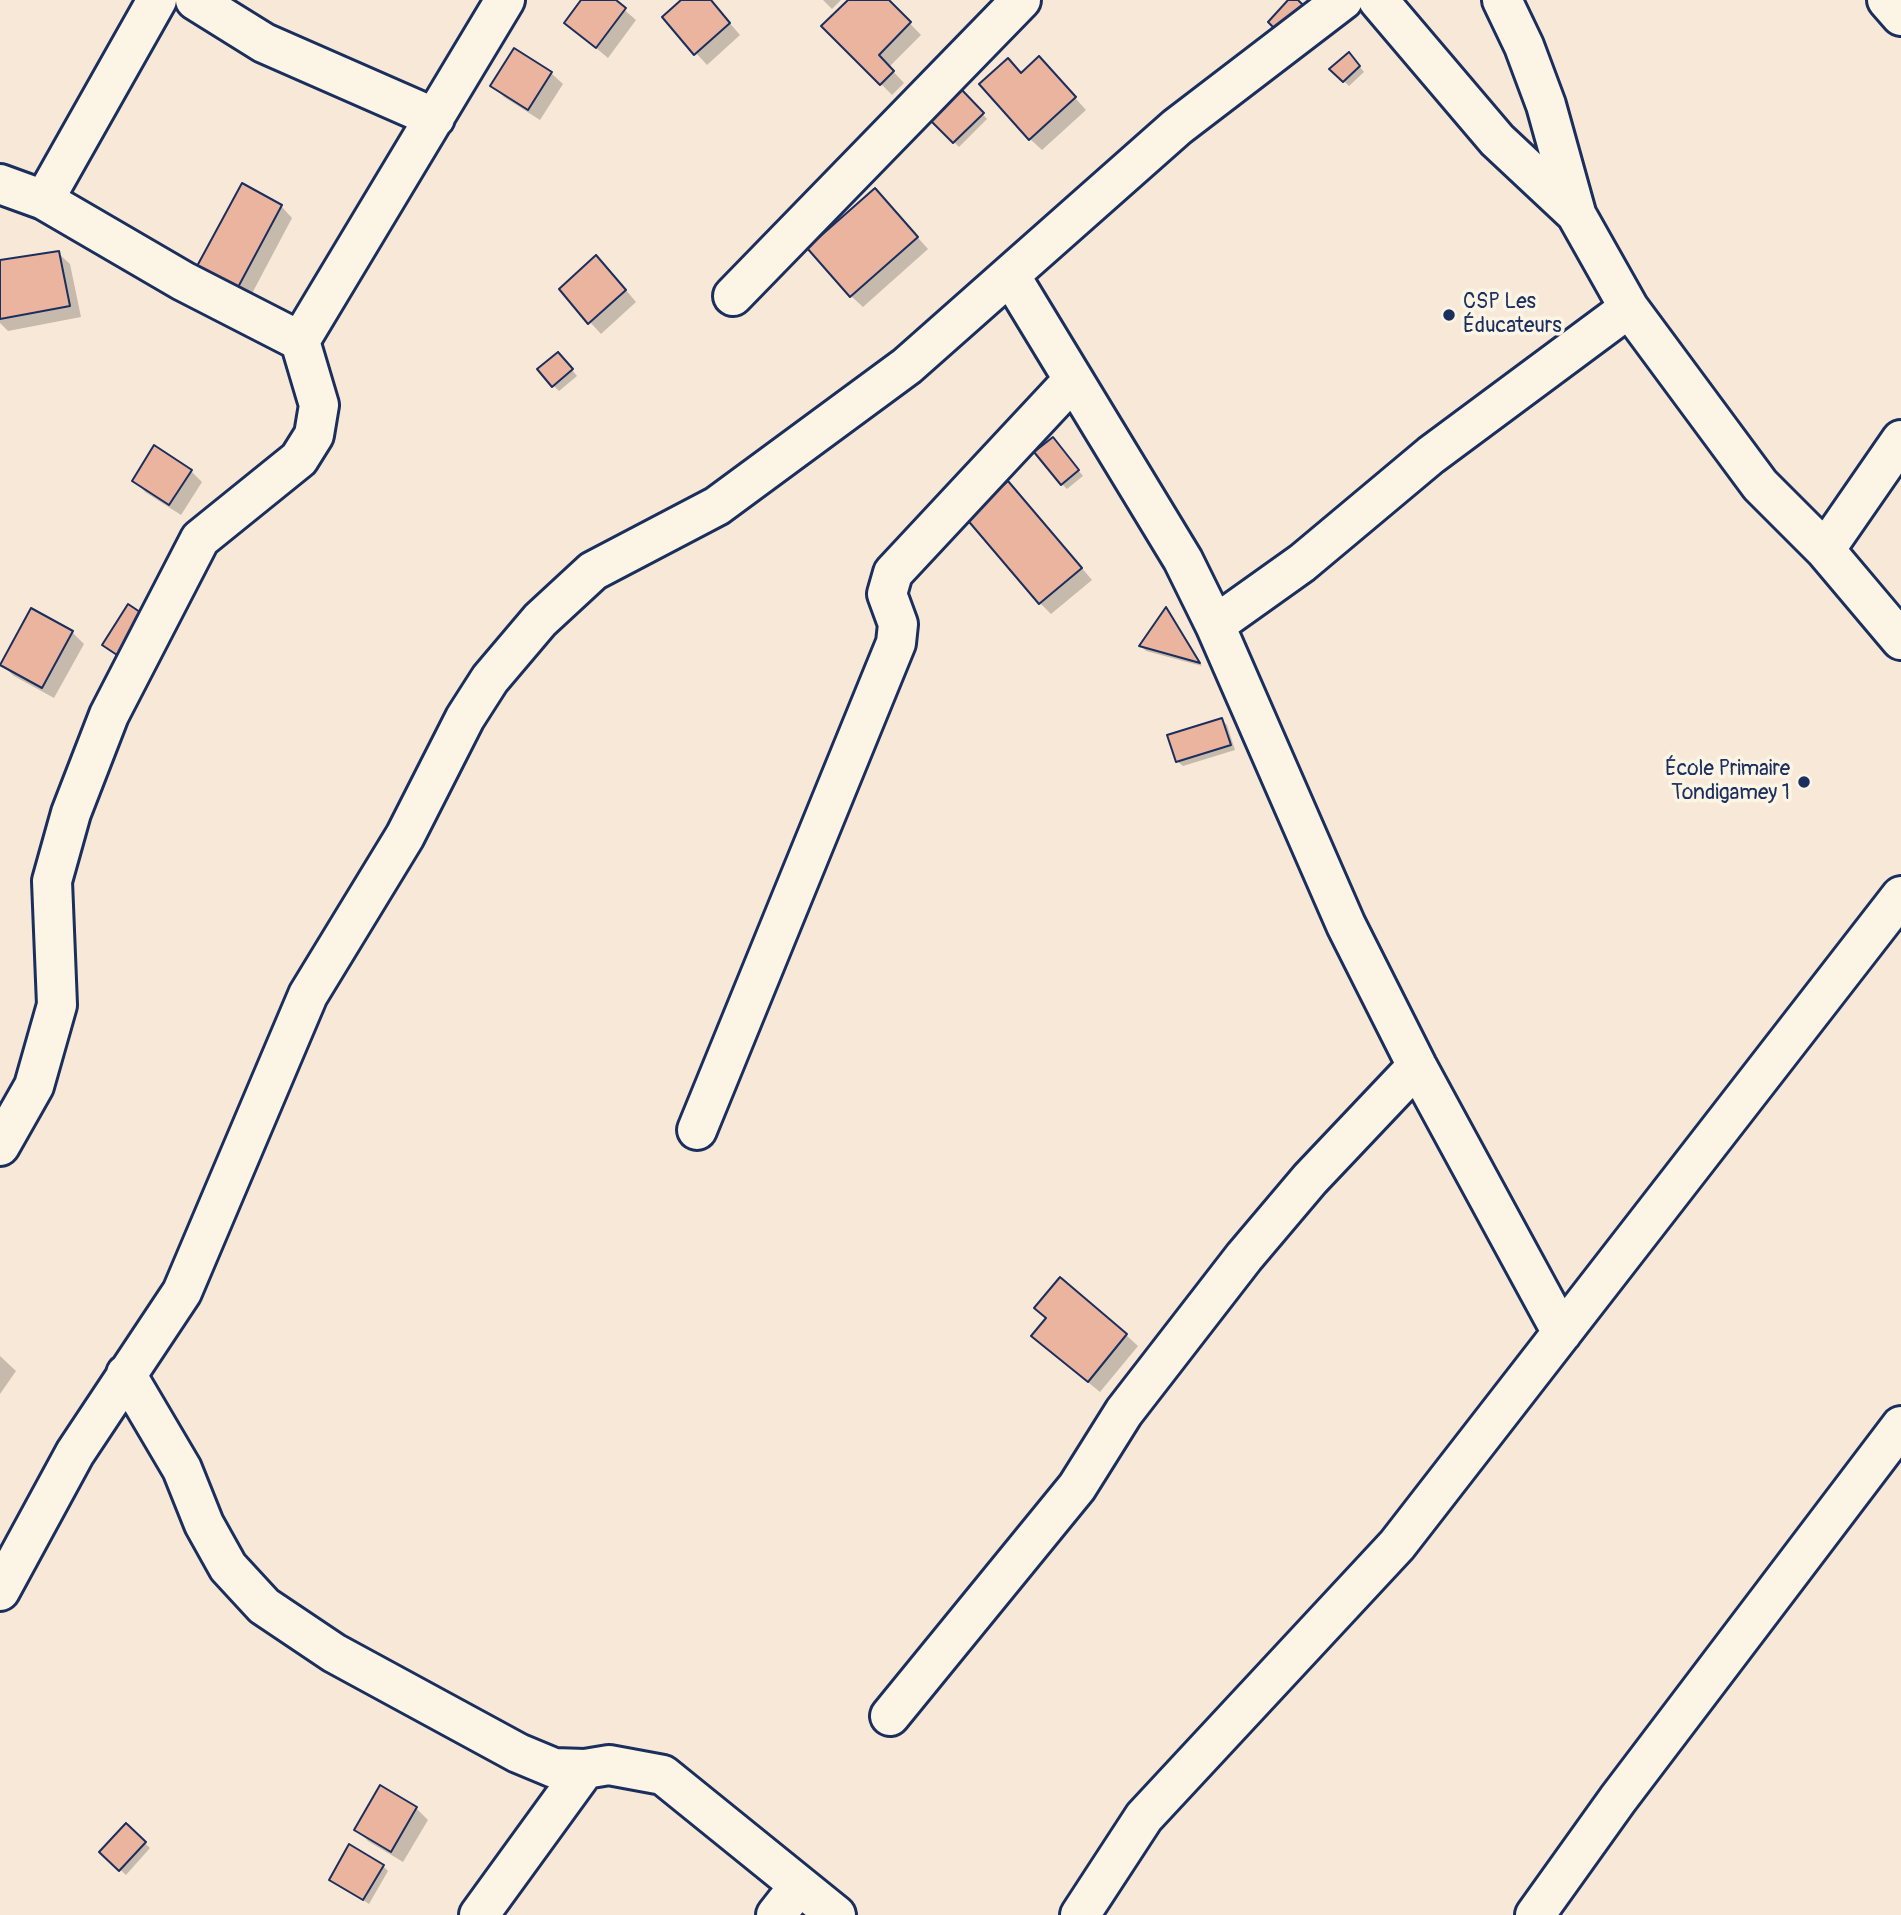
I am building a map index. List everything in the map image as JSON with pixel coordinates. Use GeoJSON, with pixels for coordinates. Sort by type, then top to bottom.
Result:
{"type":"FeatureCollection","features":[{"type":"Feature","properties":{"kind":"street"},"geometry":{"type":"LineString","coordinates":[[44,200],[157,0]]}},
{"type":"Feature","properties":{"kind":"street"},"geometry":{"type":"LineString","coordinates":[[300,341],[505,0]]}},
{"type":"Feature","properties":{"kind":"street"},"geometry":{"type":"LineString","coordinates":[[733,296],[1021,0]]}},
{"type":"Feature","properties":{"kind":"street"},"geometry":{"type":"LineString","coordinates":[[0,1591],[75,1453],[182,1292],[308,995],[405,836],[435,772],[490,679],[540,620],[593,571],[717,506],[906,366],[1177,127],[1343,0]]}},
{"type":"Feature","properties":{"kind":"street"},"geometry":{"type":"LineString","coordinates":[[1378,0],[1497,140],[1576,214]]}},
{"type":"Feature","properties":{"kind":"street"},"geometry":{"type":"LineString","coordinates":[[1502,0],[1524,46],[1546,106],[1576,214],[1629,308],[1760,485],[1825,550],[1901,640]]}},
{"type":"Feature","properties":{"kind":"street"},"geometry":{"type":"LineString","coordinates":[[1888,0],[1901,16]]}},
{"type":"Feature","properties":{"kind":"street"},"geometry":{"type":"LineString","coordinates":[[200,1],[264,43],[435,118]]}},
{"type":"Feature","properties":{"kind":"street"},"geometry":{"type":"LineString","coordinates":[[0,184],[44,200],[183,281],[300,341],[319,405],[314,435],[299,459],[200,539],[109,715],[71,813],[52,881],[57,1005],[34,1086],[0,1146]]}},
{"type":"Feature","properties":{"kind":"street"},"geometry":{"type":"LineString","coordinates":[[1010,275],[1183,560],[1215,625],[1346,925],[1417,1066],[1562,1333]]}},
{"type":"Feature","properties":{"kind":"street"},"geometry":{"type":"LineString","coordinates":[[1215,625],[1302,563],[1431,455],[1629,308]]}},
{"type":"Feature","properties":{"kind":"street"},"geometry":{"type":"LineString","coordinates":[[697,1130],[896,643],[898,624],[887,594],[893,573],[1073,380]]}},
{"type":"Feature","properties":{"kind":"street"},"geometry":{"type":"LineString","coordinates":[[1825,550],[1901,440]]}},
{"type":"Feature","properties":{"kind":"street"},"geometry":{"type":"LineString","coordinates":[[1080,1915],[1144,1817],[1397,1545],[1901,896]]}},
{"type":"Feature","properties":{"kind":"street"},"geometry":{"type":"LineString","coordinates":[[890,1716],[1077,1487],[1124,1412],[1244,1257],[1310,1179],[1417,1066]]}},
{"type":"Feature","properties":{"kind":"street"},"geometry":{"type":"LineString","coordinates":[[126,1374],[182,1469],[204,1524],[228,1567],[264,1606],[334,1653],[518,1753],[554,1768],[585,1769],[609,1765],[663,1774],[787,1901],[836,1915]]}},
{"type":"Feature","properties":{"kind":"street"},"geometry":{"type":"LineString","coordinates":[[1535,1915],[1618,1799],[1901,1426]]}},
{"type":"Feature","properties":{"kind":"street"},"geometry":{"type":"LineString","coordinates":[[479,1915],[585,1769]]}},
{"type":"Feature","properties":{"kind":"building"},"geometry":{"type":"Polygon","coordinates":[[[581,0],[616,0],[626,8],[596,48],[564,23],[581,0]]]}},
{"type":"Feature","properties":{"kind":"building"},"geometry":{"type":"Polygon","coordinates":[[[681,0],[711,0],[730,23],[694,55],[662,17],[681,0]]]}},
{"type":"Feature","properties":{"kind":"building"},"geometry":{"type":"Polygon","coordinates":[[[848,0],[889,0],[911,22],[879,55],[894,71],[880,85],[821,26],[848,0]]]}},
{"type":"Feature","properties":{"kind":"building"},"geometry":{"type":"Polygon","coordinates":[[[1288,0],[1298,0],[1305,7],[1275,29],[1268,22],[1288,0]]]}},
{"type":"Feature","properties":{"kind":"building"},"geometry":{"type":"Polygon","coordinates":[[[514,48],[552,72],[528,110],[490,86],[514,48]]]}},
{"type":"Feature","properties":{"kind":"building"},"geometry":{"type":"Polygon","coordinates":[[[1349,52],[1360,66],[1343,82],[1329,69],[1349,52]]]}},
{"type":"Feature","properties":{"kind":"building"},"geometry":{"type":"Polygon","coordinates":[[[1039,56],[1076,97],[1029,140],[979,84],[1008,58],[1021,73],[1039,56]]]}},
{"type":"Feature","properties":{"kind":"building"},"geometry":{"type":"Polygon","coordinates":[[[961,89],[984,113],[953,143],[930,120],[961,89]]]}},
{"type":"Feature","properties":{"kind":"building"},"geometry":{"type":"Polygon","coordinates":[[[242,183],[282,205],[236,291],[196,268],[242,183]]]}},
{"type":"Feature","properties":{"kind":"building"},"geometry":{"type":"Polygon","coordinates":[[[875,188],[918,237],[850,297],[807,248],[875,188]]]}},
{"type":"Feature","properties":{"kind":"building"},"geometry":{"type":"Polygon","coordinates":[[[59,251],[70,306],[0,319],[0,260],[59,251]]]}},
{"type":"Feature","properties":{"kind":"building"},"geometry":{"type":"Polygon","coordinates":[[[596,255],[626,290],[588,324],[559,289],[596,255]]]}},
{"type":"Feature","properties":{"kind":"building"},"geometry":{"type":"Polygon","coordinates":[[[558,352],[573,369],[552,387],[537,369],[558,352]]]}},
{"type":"Feature","properties":{"kind":"building"},"geometry":{"type":"Polygon","coordinates":[[[1053,437],[1079,470],[1061,485],[1034,452],[1053,437]]]}},
{"type":"Feature","properties":{"kind":"building"},"geometry":{"type":"Polygon","coordinates":[[[154,445],[192,470],[169,505],[132,481],[154,445]]]}},
{"type":"Feature","properties":{"kind":"building"},"geometry":{"type":"Polygon","coordinates":[[[1008,481],[1082,568],[1039,604],[965,517],[1008,481]]]}},
{"type":"Feature","properties":{"kind":"building"},"geometry":{"type":"Polygon","coordinates":[[[128,604],[149,618],[123,659],[102,645],[128,604]]]}},
{"type":"Feature","properties":{"kind":"building"},"geometry":{"type":"Polygon","coordinates":[[[1166,607],[1200,663],[1139,646],[1166,607]]]}},
{"type":"Feature","properties":{"kind":"building"},"geometry":{"type":"Polygon","coordinates":[[[31,608],[73,631],[42,688],[0,665],[31,608]]]}},
{"type":"Feature","properties":{"kind":"building"},"geometry":{"type":"Polygon","coordinates":[[[1222,718],[1231,745],[1176,762],[1167,735],[1222,718]]]}},
{"type":"Feature","properties":{"kind":"building"},"geometry":{"type":"Polygon","coordinates":[[[1060,1277],[1127,1334],[1088,1382],[1031,1336],[1046,1318],[1034,1308],[1060,1277]]]}},
{"type":"Feature","properties":{"kind":"building"},"geometry":{"type":"Polygon","coordinates":[[[380,1785],[417,1807],[391,1852],[354,1830],[380,1785]]]}},
{"type":"Feature","properties":{"kind":"building"},"geometry":{"type":"Polygon","coordinates":[[[126,1823],[146,1842],[119,1871],[99,1852],[126,1823]]]}},
{"type":"Feature","properties":{"kind":"building"},"geometry":{"type":"Polygon","coordinates":[[[349,1844],[384,1865],[363,1900],[329,1880],[349,1844]]]}},
{"type":"Feature","properties":{"kind":"place","name":"CSP Les Éducateurs"},"geometry":{"type":"Point","coordinates":[1449,315]}},
{"type":"Feature","properties":{"kind":"place","name":"École Primaire Tondigamey 1"},"geometry":{"type":"Point","coordinates":[1804,782]}}]}
